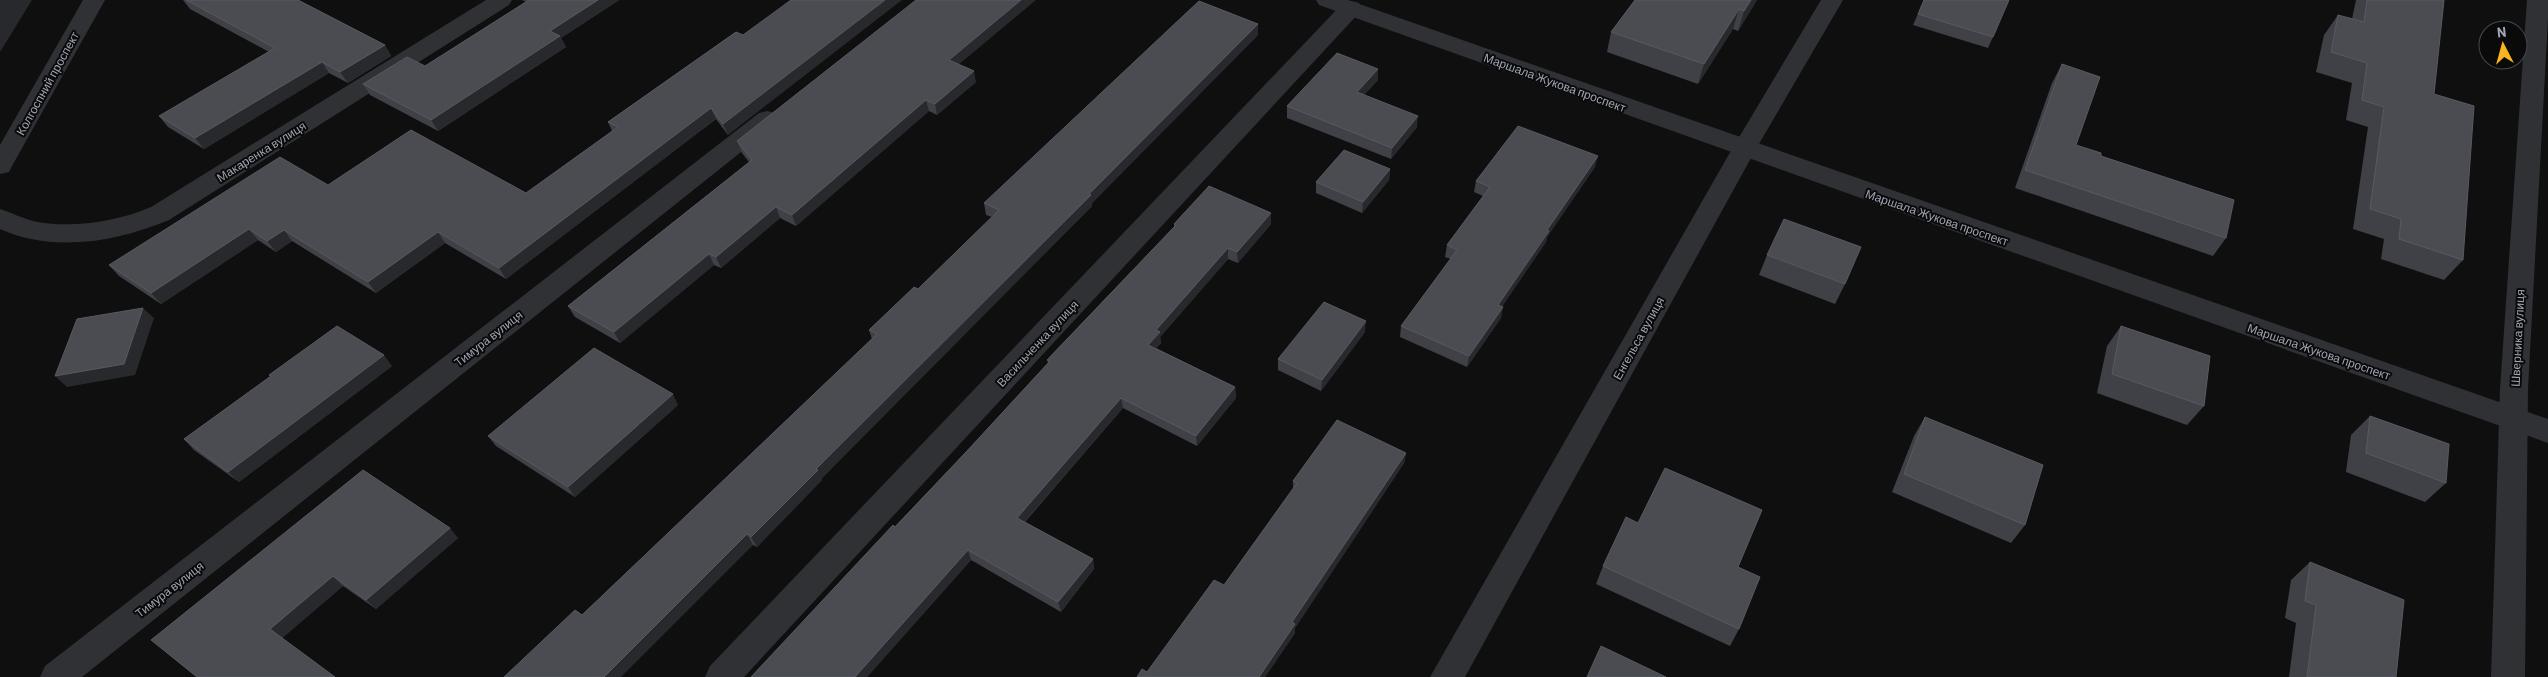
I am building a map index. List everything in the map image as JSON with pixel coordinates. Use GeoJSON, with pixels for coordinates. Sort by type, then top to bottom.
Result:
{"type":"FeatureCollection","features":[{"type":"Feature","properties":{"kind":"street","name":"Колгоспний проспект"},"geometry":{"type":"LineString","coordinates":[[0,166],[94,0]]}},
{"type":"Feature","properties":{"kind":"street","name":"Макаренка вулиця"},"geometry":{"type":"LineString","coordinates":[[0,218],[15,226],[53,232],[106,230],[154,216],[212,182],[501,0]]}},
{"type":"Feature","properties":{"kind":"street","name":"Енгельса вулиця"},"geometry":{"type":"LineString","coordinates":[[1447,677],[1744,149],[1832,0]]}},
{"type":"Feature","properties":{"kind":"street","name":"Шверника вулиця"},"geometry":{"type":"LineString","coordinates":[[2508,677],[2514,419],[2538,0]]}},
{"type":"Feature","properties":{"kind":"street","name":"Маршала Жукова проспект"},"geometry":{"type":"LineString","coordinates":[[1339,4],[1744,149],[2548,431]]}},
{"type":"Feature","properties":{"kind":"street","name":"Васильченка вулиця"},"geometry":{"type":"LineString","coordinates":[[722,677],[1339,4]]}},
{"type":"Feature","properties":{"kind":"street","name":"Тимура вулиця"},"geometry":{"type":"LineString","coordinates":[[57,677],[786,105]]}},
{"type":"Feature","properties":{"kind":"building"},"geometry":{"type":"Polygon","coordinates":[[[186,0],[298,0],[385,45],[340,72],[322,62],[195,138],[159,116],[275,48],[186,0]]]}},
{"type":"Feature","properties":{"kind":"building"},"geometry":{"type":"Polygon","coordinates":[[[529,0],[598,0],[550,31],[560,36],[431,120],[363,84],[407,57],[425,66],[529,0]]]}},
{"type":"Feature","properties":{"kind":"building"},"geometry":{"type":"Polygon","coordinates":[[[791,0],[885,0],[723,124],[711,108],[499,268],[438,232],[368,282],[284,230],[267,241],[249,229],[151,293],[109,265],[280,157],[328,185],[411,130],[526,193],[618,127],[608,122],[736,32],[743,35],[791,0]]]}},
{"type":"Feature","properties":{"kind":"building"},"geometry":{"type":"Polygon","coordinates":[[[916,0],[1021,0],[949,60],[974,71],[935,104],[926,100],[792,215],[776,207],[716,257],[709,254],[614,332],[568,306],[752,160],[737,141],[916,0]]]}},
{"type":"Feature","properties":{"kind":"building"},"geometry":{"type":"Polygon","coordinates":[[[1635,0],[1751,0],[1744,11],[1739,9],[1704,64],[1611,32],[1635,0]]]}},
{"type":"Feature","properties":{"kind":"building"},"geometry":{"type":"Polygon","coordinates":[[[1924,0],[2009,0],[1993,37],[1918,14],[1924,0]]]}},
{"type":"Feature","properties":{"kind":"building"},"geometry":{"type":"Polygon","coordinates":[[[2367,0],[2444,0],[2434,94],[2474,106],[2463,260],[2399,239],[2401,219],[2370,209],[2384,107],[2362,100],[2367,63],[2331,52],[2338,15],[2364,22],[2367,0]]]}},
{"type":"Feature","properties":{"kind":"building"},"geometry":{"type":"Polygon","coordinates":[[[1199,1],[1258,24],[1089,194],[1091,195],[816,469],[818,470],[751,537],[747,534],[604,677],[504,677],[575,610],[582,615],[877,334],[869,330],[914,287],[918,289],[999,210],[984,203],[1199,1]]]}},
{"type":"Feature","properties":{"kind":"building"},"geometry":{"type":"Polygon","coordinates":[[[1337,53],[1378,69],[1357,92],[1418,116],[1392,148],[1287,106],[1337,53]]]}},
{"type":"Feature","properties":{"kind":"building"},"geometry":{"type":"Polygon","coordinates":[[[2062,64],[2100,77],[2076,145],[2101,153],[2101,156],[2234,200],[2226,238],[2025,170],[2062,64]]]}},
{"type":"Feature","properties":{"kind":"building"},"geometry":{"type":"Polygon","coordinates":[[[1518,126],[1598,156],[1498,305],[1503,307],[1469,356],[1401,326],[1457,250],[1447,245],[1490,187],[1476,181],[1518,126]]]}},
{"type":"Feature","properties":{"kind":"building"},"geometry":{"type":"Polygon","coordinates":[[[1344,150],[1390,169],[1363,202],[1316,182],[1344,150]]]}},
{"type":"Feature","properties":{"kind":"building"},"geometry":{"type":"Polygon","coordinates":[[[1209,186],[1271,213],[1237,252],[1228,248],[1156,330],[1160,332],[1148,345],[1235,387],[1196,436],[1121,398],[1017,518],[1093,559],[1058,602],[968,550],[855,677],[751,677],[893,525],[895,527],[967,451],[1050,361],[1047,360],[1176,225],[1174,224],[1209,186]]]}},
{"type":"Feature","properties":{"kind":"building"},"geometry":{"type":"Polygon","coordinates":[[[1784,219],[1861,247],[1845,284],[1767,255],[1784,219]]]}},
{"type":"Feature","properties":{"kind":"building"},"geometry":{"type":"Polygon","coordinates":[[[1324,302],[1366,321],[1322,380],[1278,359],[1324,302]]]}},
{"type":"Feature","properties":{"kind":"building"},"geometry":{"type":"Polygon","coordinates":[[[143,308],[124,364],[55,376],[77,319],[143,308]]]}},
{"type":"Feature","properties":{"kind":"building"},"geometry":{"type":"Polygon","coordinates":[[[337,326],[384,355],[228,472],[184,439],[271,376],[269,375],[337,326]]]}},
{"type":"Feature","properties":{"kind":"building"},"geometry":{"type":"Polygon","coordinates":[[[2121,326],[2210,356],[2204,406],[2112,374],[2121,326]]]}},
{"type":"Feature","properties":{"kind":"building"},"geometry":{"type":"Polygon","coordinates":[[[594,348],[673,394],[568,487],[488,436],[594,348]]]}},
{"type":"Feature","properties":{"kind":"building"},"geometry":{"type":"Polygon","coordinates":[[[2370,416],[2449,444],[2446,483],[2366,453],[2370,416]]]}},
{"type":"Feature","properties":{"kind":"building"},"geometry":{"type":"Polygon","coordinates":[[[1925,417],[2043,465],[2025,525],[1904,474],[1925,417]]]}},
{"type":"Feature","properties":{"kind":"building"},"geometry":{"type":"Polygon","coordinates":[[[1337,420],[1406,453],[1292,622],[1295,624],[1259,677],[1137,677],[1142,669],[1147,672],[1214,580],[1224,585],[1297,483],[1293,481],[1337,420]]]}},
{"type":"Feature","properties":{"kind":"building"},"geometry":{"type":"Polygon","coordinates":[[[1665,468],[1762,510],[1738,567],[1760,577],[1739,629],[1603,566],[1626,517],[1638,523],[1665,468]]]}},
{"type":"Feature","properties":{"kind":"building"},"geometry":{"type":"Polygon","coordinates":[[[363,470],[450,528],[366,600],[333,576],[270,629],[335,677],[197,677],[151,640],[363,470]]]}},
{"type":"Feature","properties":{"kind":"building"},"geometry":{"type":"Polygon","coordinates":[[[2310,562],[2404,600],[2396,677],[2307,677],[2316,605],[2305,601],[2310,562]]]}},
{"type":"Feature","properties":{"kind":"building"},"geometry":{"type":"Polygon","coordinates":[[[1601,646],[1666,677],[1587,677],[1601,646]]]}}]}
